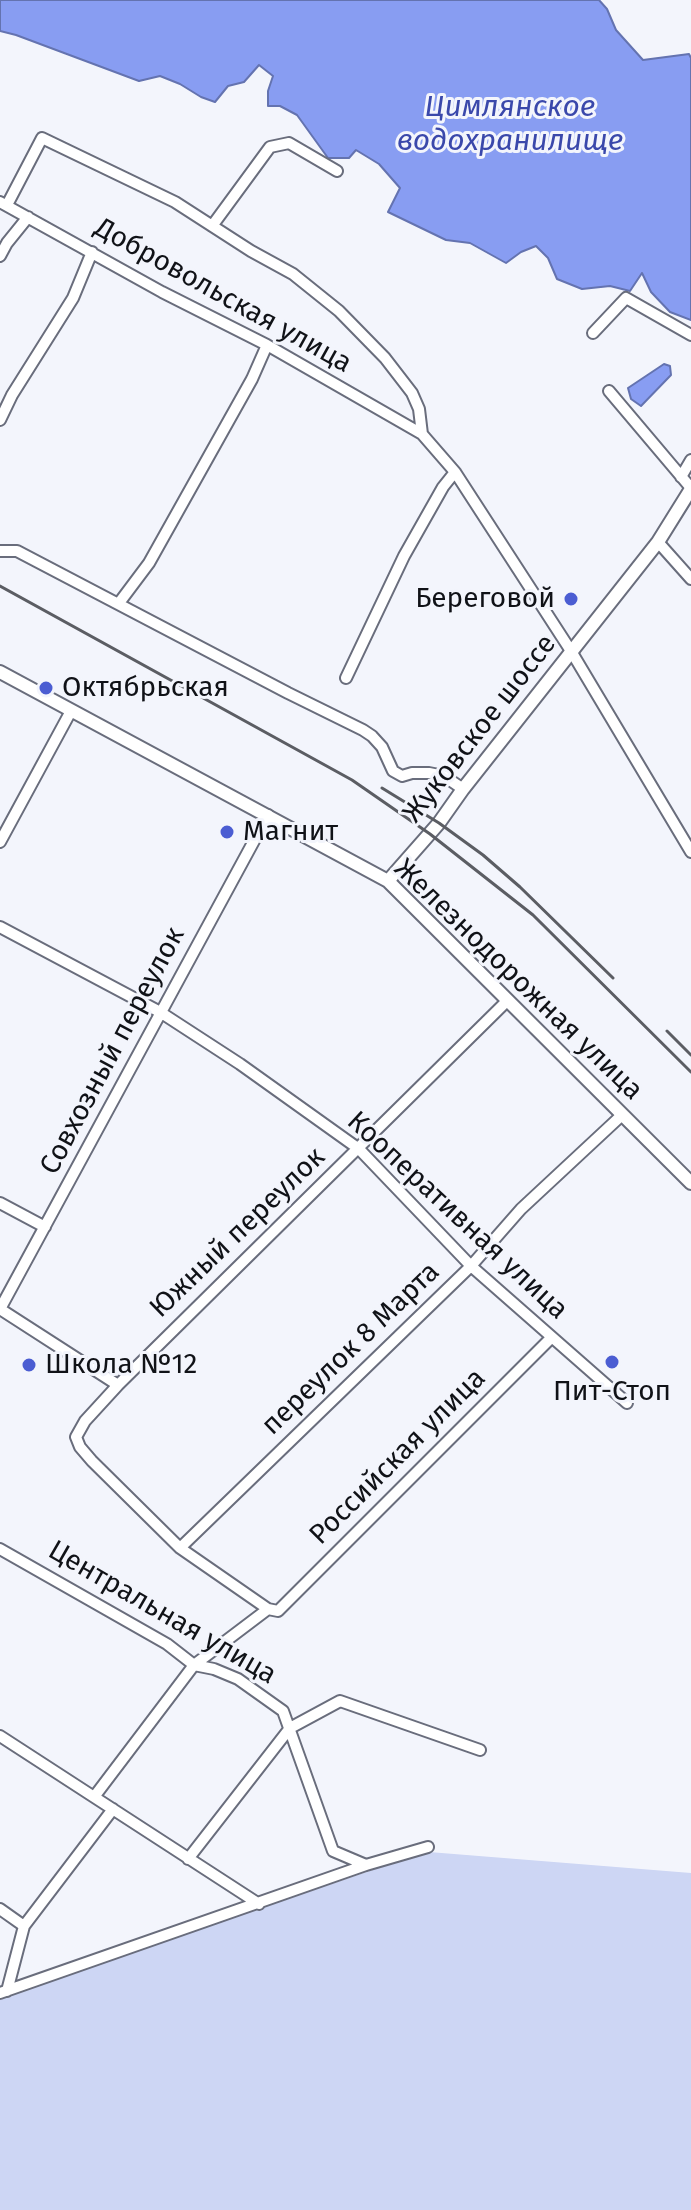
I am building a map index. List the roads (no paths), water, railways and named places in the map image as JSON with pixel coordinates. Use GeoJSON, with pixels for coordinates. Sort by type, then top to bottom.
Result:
{"type":"FeatureCollection","features":[{"type":"Feature","properties":{"kind":"main road","name":"Жуковское шоссе"},"geometry":{"type":"LineString","coordinates":[[388,881],[439,823],[658,542],[691,488]]}},
{"type":"Feature","properties":{"kind":"main road","name":"Железнодорожная улица"},"geometry":{"type":"LineString","coordinates":[[0,672],[388,881],[691,1183]]}},
{"type":"Feature","properties":{"kind":"street"},"geometry":{"type":"LineString","coordinates":[[4,203],[42,138],[175,202],[293,274],[339,311],[385,358],[412,393],[419,409],[422,434],[455,472],[571,651],[691,852]]}},
{"type":"Feature","properties":{"kind":"street"},"geometry":{"type":"LineString","coordinates":[[212,226],[270,147],[289,143],[337,171]]}},
{"type":"Feature","properties":{"kind":"street","name":"Добровольская улица"},"geometry":{"type":"LineString","coordinates":[[4,203],[162,292],[267,345],[422,434]]}},
{"type":"Feature","properties":{"kind":"street"},"geometry":{"type":"LineString","coordinates":[[0,256],[28,217]]}},
{"type":"Feature","properties":{"kind":"street"},"geometry":{"type":"LineString","coordinates":[[0,420],[12,395],[73,298],[92,252]]}},
{"type":"Feature","properties":{"kind":"street"},"geometry":{"type":"LineString","coordinates":[[593,333],[626,298],[691,335]]}},
{"type":"Feature","properties":{"kind":"street"},"geometry":{"type":"LineString","coordinates":[[119,603],[149,563],[252,379],[267,345]]}},
{"type":"Feature","properties":{"kind":"street"},"geometry":{"type":"LineString","coordinates":[[609,391],[691,488]]}},
{"type":"Feature","properties":{"kind":"street"},"geometry":{"type":"LineString","coordinates":[[681,477],[691,460]]}},
{"type":"Feature","properties":{"kind":"street"},"geometry":{"type":"LineString","coordinates":[[346,678],[404,556],[443,487],[455,472]]}},
{"type":"Feature","properties":{"kind":"street"},"geometry":{"type":"LineString","coordinates":[[658,542],[691,579]]}},
{"type":"Feature","properties":{"kind":"street"},"geometry":{"type":"LineString","coordinates":[[0,551],[17,551],[363,730],[382,747],[393,771],[402,776],[412,773],[444,776],[463,789]]}},
{"type":"Feature","properties":{"kind":"street"},"geometry":{"type":"LineString","coordinates":[[0,842],[71,711]]}},
{"type":"Feature","properties":{"kind":"street","name":"Совхозный переулок"},"geometry":{"type":"LineString","coordinates":[[0,1309],[268,815]]}},
{"type":"Feature","properties":{"kind":"street","name":"Кооперативная улица"},"geometry":{"type":"LineString","coordinates":[[0,927],[160,1012],[240,1064],[359,1149],[471,1266],[627,1403]]}},
{"type":"Feature","properties":{"kind":"street","name":"Южный переулок"},"geometry":{"type":"LineString","coordinates":[[180,1548],[80,1447],[76,1437],[85,1421],[508,1000]]}},
{"type":"Feature","properties":{"kind":"street","name":"переулок 8 Марта"},"geometry":{"type":"LineString","coordinates":[[180,1548],[471,1266],[521,1209],[622,1115]]}},
{"type":"Feature","properties":{"kind":"street"},"geometry":{"type":"LineString","coordinates":[[0,1203],[45,1227]]}},
{"type":"Feature","properties":{"kind":"street"},"geometry":{"type":"LineString","coordinates":[[0,1309],[118,1385]]}},
{"type":"Feature","properties":{"kind":"street","name":"Российская улица"},"geometry":{"type":"LineString","coordinates":[[94,1797],[194,1665],[273,1610],[551,1338]]}},
{"type":"Feature","properties":{"kind":"street"},"geometry":{"type":"LineString","coordinates":[[180,1548],[273,1610]]}},
{"type":"Feature","properties":{"kind":"street","name":"Центральная улица"},"geometry":{"type":"LineString","coordinates":[[0,1549],[167,1644],[194,1665],[238,1679],[283,1711],[290,1728]]}},
{"type":"Feature","properties":{"kind":"street"},"geometry":{"type":"LineString","coordinates":[[188,1859],[290,1728],[340,1701],[480,1750]]}},
{"type":"Feature","properties":{"kind":"street"},"geometry":{"type":"LineString","coordinates":[[290,1728],[333,1851],[366,1865]]}},
{"type":"Feature","properties":{"kind":"street"},"geometry":{"type":"LineString","coordinates":[[0,1736],[259,1904]]}},
{"type":"Feature","properties":{"kind":"street"},"geometry":{"type":"LineString","coordinates":[[3,1992],[24,1926],[113,1809]]}},
{"type":"Feature","properties":{"kind":"street"},"geometry":{"type":"LineString","coordinates":[[3,1992],[366,1865],[428,1847]]}},
{"type":"Feature","properties":{"kind":"street"},"geometry":{"type":"LineString","coordinates":[[0,1909],[24,1926]]}},
{"type":"Feature","properties":{"kind":"water","name":"Цимлянское водохранилище"},"geometry":{"type":"Polygon","coordinates":[[[0,0],[599,0],[607,9],[616,30],[643,60],[689,54],[691,58],[691,320],[670,312],[651,292],[642,273],[630,291],[610,286],[582,289],[557,279],[548,258],[536,246],[506,263],[470,243],[446,240],[388,212],[400,188],[379,164],[356,150],[349,158],[328,158],[297,115],[280,106],[268,106],[268,91],[273,76],[259,65],[244,82],[228,86],[215,102],[160,76],[139,81],[0,31],[0,0]]]}},
{"type":"Feature","properties":{"kind":"water"},"geometry":{"type":"Polygon","coordinates":[[[664,364],[670,366],[671,375],[641,406],[631,399],[628,388],[664,364]]]}},
{"type":"Feature","properties":{"kind":"railway"},"geometry":{"type":"LineString","coordinates":[[0,586],[352,780],[430,834],[533,915],[691,1072]]}},
{"type":"Feature","properties":{"kind":"railway"},"geometry":{"type":"LineString","coordinates":[[382,788],[483,855],[613,978]]}},
{"type":"Feature","properties":{"kind":"railway"},"geometry":{"type":"LineString","coordinates":[[667,1031],[691,1055]]}},
{"type":"Feature","properties":{"kind":"place","name":"Береговой"},"geometry":{"type":"Point","coordinates":[571,599]}},
{"type":"Feature","properties":{"kind":"place","name":"Октябрьская"},"geometry":{"type":"Point","coordinates":[46,688]}},
{"type":"Feature","properties":{"kind":"place","name":"Магнит"},"geometry":{"type":"Point","coordinates":[227,832]}},
{"type":"Feature","properties":{"kind":"place","name":"Пит-Стоп"},"geometry":{"type":"Point","coordinates":[612,1362]}},
{"type":"Feature","properties":{"kind":"place","name":"Школа №12"},"geometry":{"type":"Point","coordinates":[29,1365]}}]}
